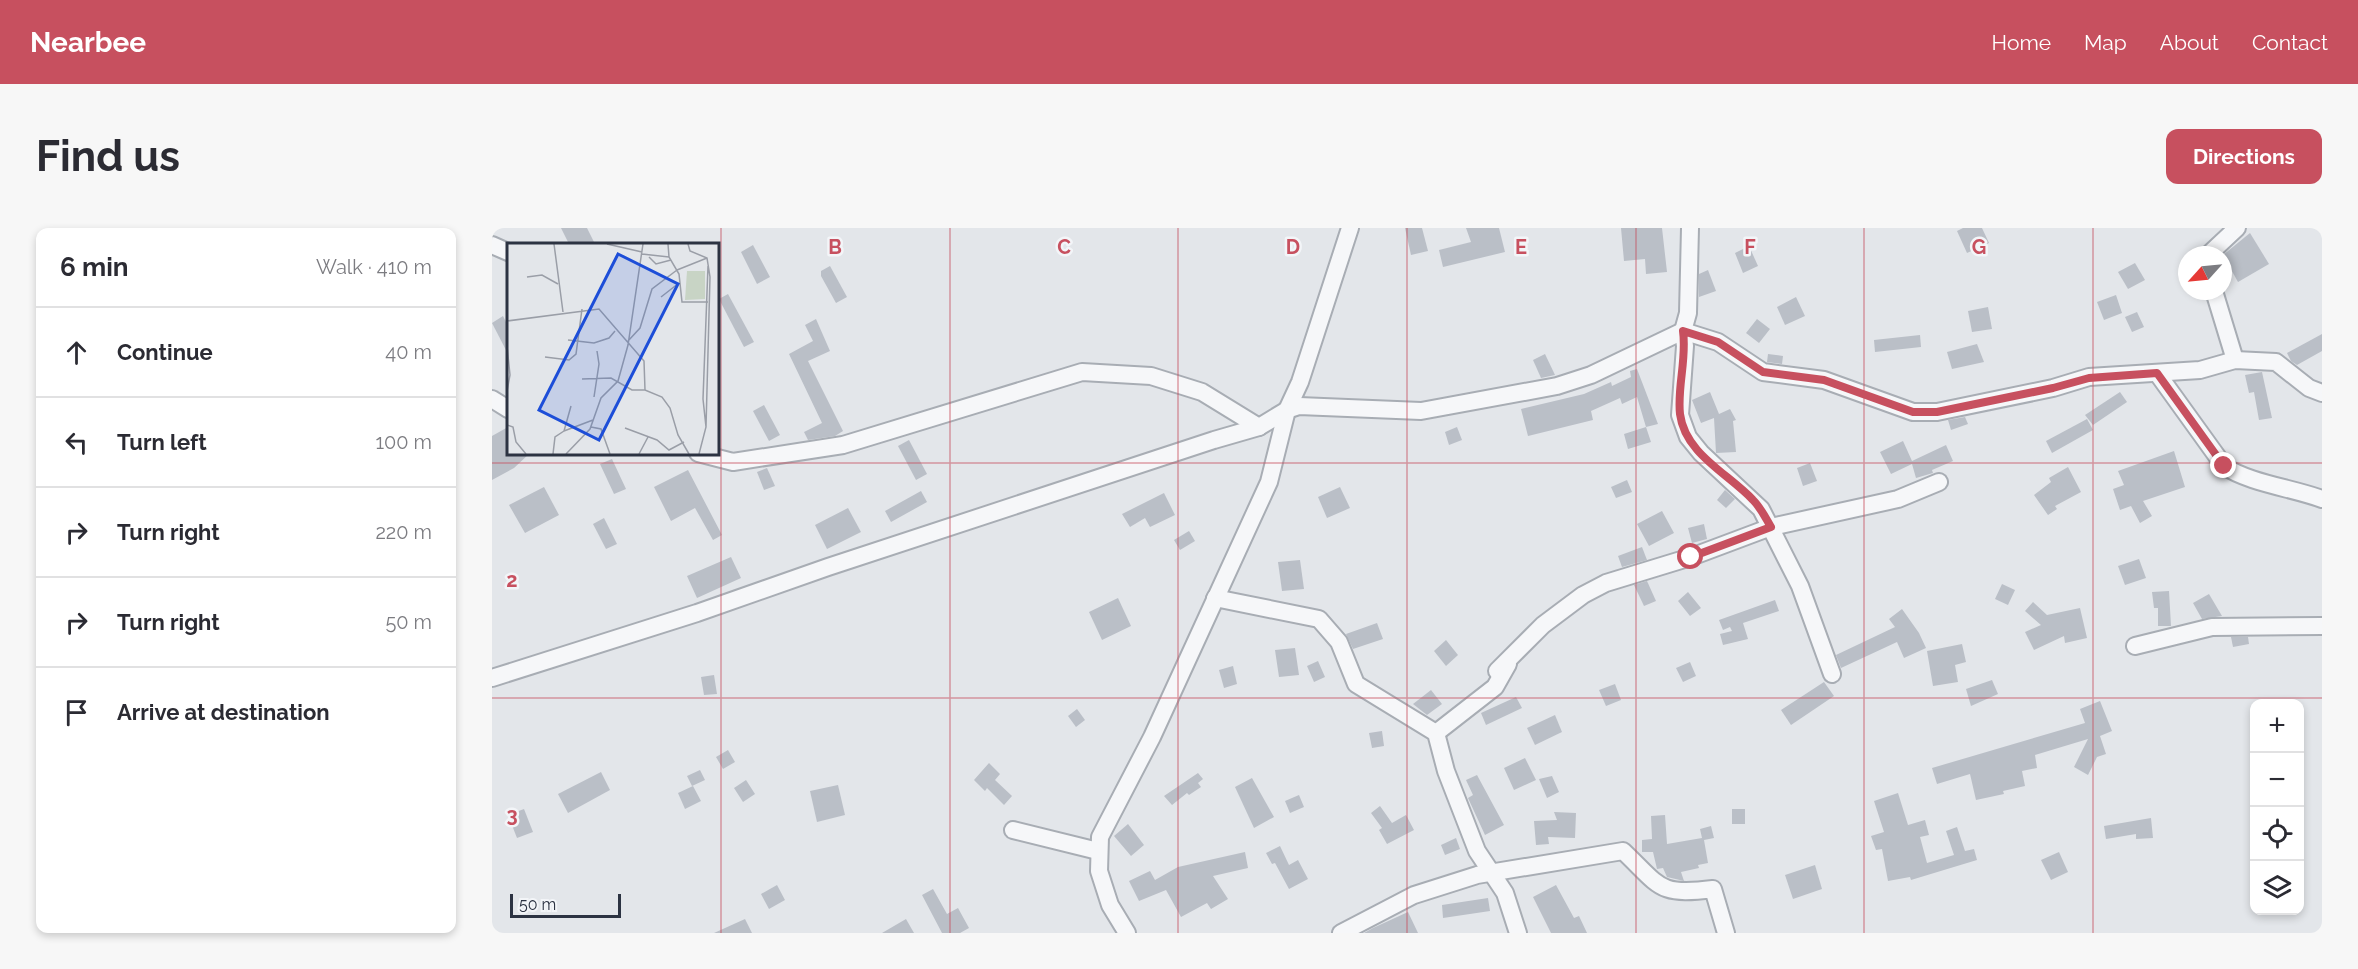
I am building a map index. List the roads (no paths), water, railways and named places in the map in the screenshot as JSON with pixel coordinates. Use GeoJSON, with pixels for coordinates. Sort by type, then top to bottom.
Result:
{"type":"FeatureCollection","features":[{"type":"Feature","properties":{"kind":"street"},"geometry":{"type":"LineString","coordinates":[[1126,933],[1107,896],[1099,871],[1100,837],[1152,737],[1269,482],[1287,410],[1300,382],[1350,228]]}},
{"type":"Feature","properties":{"kind":"street"},"geometry":{"type":"LineString","coordinates":[[1690,228],[1688,313],[1683,331],[1685,346],[1680,415],[1688,437],[1715,467],[1752,498],[1771,527],[1800,586],[1832,674]]}},
{"type":"Feature","properties":{"kind":"street"},"geometry":{"type":"LineString","coordinates":[[2218,246],[2237,228]]}},
{"type":"Feature","properties":{"kind":"street"},"geometry":{"type":"LineString","coordinates":[[492,244],[507,252]]}},
{"type":"Feature","properties":{"kind":"street"},"geometry":{"type":"LineString","coordinates":[[2217,300],[2235,360]]}},
{"type":"Feature","properties":{"kind":"street"},"geometry":{"type":"LineString","coordinates":[[492,678],[697,613],[828,567],[1259,427],[1287,410],[1299,406],[1422,411],[1506,398],[1569,383],[1591,375],[1683,331],[1718,342],[1763,372],[1824,380],[1913,412],[1937,412],[2053,388],[2089,378],[2200,370],[2235,360],[2276,362],[2309,388],[2322,393]]}},
{"type":"Feature","properties":{"kind":"street"},"geometry":{"type":"LineString","coordinates":[[702,454],[733,462],[843,445],[1082,372],[1151,376],[1202,392],[1234,409],[1259,427]]}},
{"type":"Feature","properties":{"kind":"street"},"geometry":{"type":"LineString","coordinates":[[2157,373],[2224,466],[2238,476],[2272,483],[2322,500]]}},
{"type":"Feature","properties":{"kind":"street"},"geometry":{"type":"LineString","coordinates":[[492,399],[507,408]]}},
{"type":"Feature","properties":{"kind":"street"},"geometry":{"type":"LineString","coordinates":[[1497,671],[1514,652],[1562,610],[1606,583],[1691,557],[1771,527],[1898,498],[1939,482]]}},
{"type":"Feature","properties":{"kind":"street"},"geometry":{"type":"LineString","coordinates":[[1215,598],[1319,619],[1339,642],[1356,684],[1436,733],[1446,771],[1477,851],[1505,893],[1518,933]]}},
{"type":"Feature","properties":{"kind":"street"},"geometry":{"type":"LineString","coordinates":[[2135,646],[2212,627],[2322,626]]}},
{"type":"Feature","properties":{"kind":"street"},"geometry":{"type":"LineString","coordinates":[[1436,733],[1495,687],[1514,652]]}},
{"type":"Feature","properties":{"kind":"street"},"geometry":{"type":"LineString","coordinates":[[1013,830],[1098,851]]}},
{"type":"Feature","properties":{"kind":"street"},"geometry":{"type":"LineString","coordinates":[[1341,933],[1414,895],[1477,875],[1623,851],[1664,890],[1681,893],[1713,889],[1726,933]]}}]}
